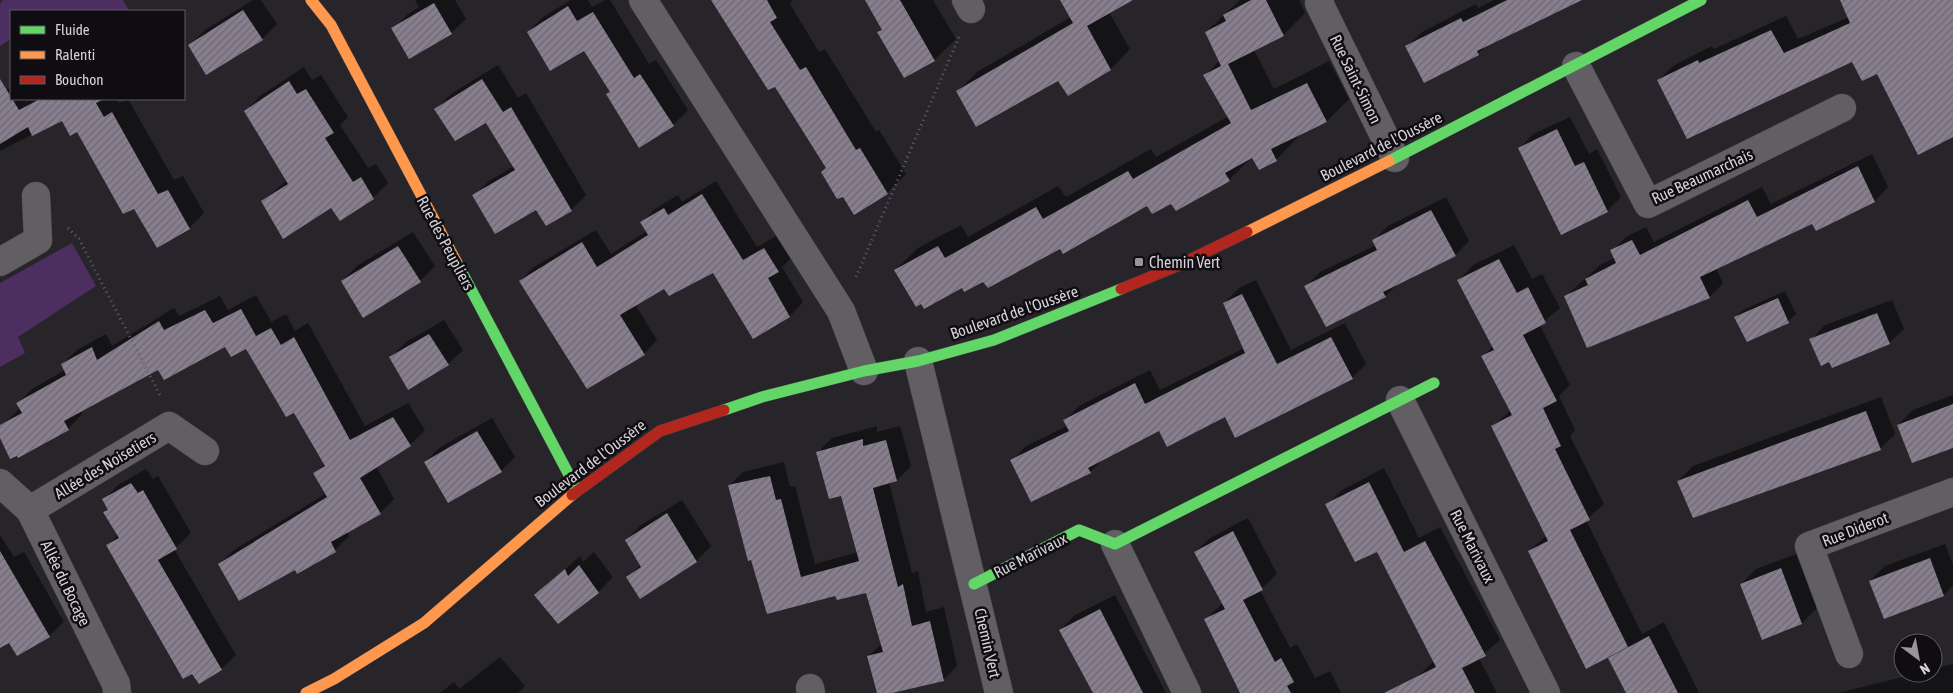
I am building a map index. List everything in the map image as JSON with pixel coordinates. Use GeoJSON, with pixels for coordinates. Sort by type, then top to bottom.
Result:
{"type":"FeatureCollection","features":[{"type":"Feature","properties":{"kind":"street","name":"Rue des Peupliers"},"geometry":{"type":"LineString","coordinates":[[311,0],[331,25],[577,490]]}},
{"type":"Feature","properties":{"kind":"street"},"geometry":{"type":"LineString","coordinates":[[642,0],[841,311],[864,371]]}},
{"type":"Feature","properties":{"kind":"street","name":"Rue Saint-Simon"},"geometry":{"type":"LineString","coordinates":[[1320,0],[1319,3],[1395,158]]}},
{"type":"Feature","properties":{"kind":"street","name":"Boulevard de l'Oussère"},"geometry":{"type":"LineString","coordinates":[[306,693],[334,680],[424,623],[577,490],[660,431],[762,397],[864,371],[918,361],[994,340],[1177,266],[1395,158],[1701,0]]}},
{"type":"Feature","properties":{"kind":"street","name":"Rue Beaumarchais"},"geometry":{"type":"LineString","coordinates":[[1576,66],[1648,204],[1842,108]]}},
{"type":"Feature","properties":{"kind":"street"},"geometry":{"type":"LineString","coordinates":[[0,262],[38,240],[36,196]]}},
{"type":"Feature","properties":{"kind":"street","name":"Chemin Vert"},"geometry":{"type":"LineString","coordinates":[[918,361],[930,417],[974,584],[999,693]]}},
{"type":"Feature","properties":{"kind":"street"},"geometry":{"type":"LineString","coordinates":[[1187,693],[1115,544],[1434,383]]}},
{"type":"Feature","properties":{"kind":"street","name":"Rue Marivaux"},"geometry":{"type":"LineString","coordinates":[[1400,400],[1546,693]]}},
{"type":"Feature","properties":{"kind":"street","name":"Allée des Noisetiers"},"geometry":{"type":"LineString","coordinates":[[30,510],[169,426],[205,451]]}},
{"type":"Feature","properties":{"kind":"street","name":"Allée du Bocage"},"geometry":{"type":"LineString","coordinates":[[0,483],[30,510],[116,684],[117,693]]}},
{"type":"Feature","properties":{"kind":"street","name":"Rue Diderot"},"geometry":{"type":"LineString","coordinates":[[1848,654],[1809,546],[1953,492]]}},
{"type":"Feature","properties":{"kind":"street","name":"Rue Marivaux"},"geometry":{"type":"LineString","coordinates":[[974,584],[1079,530],[1115,544]]}},
{"type":"Feature","properties":{"kind":"path"},"geometry":{"type":"LineString","coordinates":[[841,311],[969,4]]}},
{"type":"Feature","properties":{"kind":"path"},"geometry":{"type":"LineString","coordinates":[[36,196],[79,239],[166,407],[169,426]]}},
{"type":"Feature","properties":{"kind":"shaded area"},"geometry":{"type":"Polygon","coordinates":[[[3,0],[123,0],[128,9],[10,10],[10,40],[0,46],[0,4],[3,0]]]}},
{"type":"Feature","properties":{"kind":"shaded area"},"geometry":{"type":"Polygon","coordinates":[[[72,243],[96,286],[18,337],[25,353],[0,367],[0,283],[72,243]]]}},
{"type":"Feature","properties":{"kind":"building"},"geometry":{"type":"Polygon","coordinates":[[[711,0],[767,0],[777,18],[770,22],[800,70],[806,67],[856,150],[860,148],[888,194],[854,215],[843,197],[837,199],[821,172],[826,168],[775,87],[768,90],[711,0]]]}},
{"type":"Feature","properties":{"kind":"building"},"geometry":{"type":"Polygon","coordinates":[[[865,0],[900,0],[935,61],[904,78],[877,32],[882,30],[865,0]]]}},
{"type":"Feature","properties":{"kind":"building"},"geometry":{"type":"Polygon","coordinates":[[[1060,0],[1133,0],[1087,26],[1111,70],[1068,96],[1058,81],[976,127],[956,91],[1073,23],[1060,0]]]}},
{"type":"Feature","properties":{"kind":"building"},"geometry":{"type":"Polygon","coordinates":[[[1251,0],[1266,0],[1284,36],[1228,64],[1251,110],[1307,83],[1327,122],[1271,149],[1277,161],[1259,170],[1252,158],[1225,173],[1230,181],[1176,211],[1171,204],[1152,214],[1147,206],[1063,254],[1060,249],[988,288],[983,282],[964,292],[962,288],[924,309],[921,304],[916,307],[894,270],[938,246],[945,258],[1036,207],[1043,219],[1128,171],[1133,179],[1231,123],[1203,75],[1221,66],[1205,32],[1226,21],[1223,15],[1251,0]]]}},
{"type":"Feature","properties":{"kind":"building"},"geometry":{"type":"Polygon","coordinates":[[[1507,0],[1582,0],[1477,51],[1479,55],[1424,83],[1405,46],[1461,18],[1463,22],[1507,0]]]}},
{"type":"Feature","properties":{"kind":"building"},"geometry":{"type":"Polygon","coordinates":[[[1840,0],[1953,0],[1953,137],[1918,155],[1877,74],[1862,81],[1852,62],[1687,139],[1657,80],[1698,60],[1699,63],[1771,30],[1784,53],[1850,23],[1840,0]]]}},
{"type":"Feature","properties":{"kind":"building"},"geometry":{"type":"Polygon","coordinates":[[[434,3],[452,34],[409,59],[391,28],[434,3]]]}},
{"type":"Feature","properties":{"kind":"building"},"geometry":{"type":"Polygon","coordinates":[[[568,6],[577,21],[593,12],[634,78],[640,74],[674,126],[639,148],[606,94],[610,92],[584,51],[550,71],[527,32],[568,6]]]}},
{"type":"Feature","properties":{"kind":"building"},"geometry":{"type":"Polygon","coordinates":[[[243,10],[263,40],[206,75],[188,45],[243,10]]]}},
{"type":"Feature","properties":{"kind":"building"},"geometry":{"type":"Polygon","coordinates":[[[0,79],[10,95],[10,100],[13,100],[19,110],[38,100],[102,100],[96,103],[104,117],[112,112],[158,194],[168,190],[190,229],[157,248],[134,209],[123,214],[77,132],[70,136],[62,121],[32,136],[28,127],[0,144],[0,79]]]}},
{"type":"Feature","properties":{"kind":"building"},"geometry":{"type":"Polygon","coordinates":[[[482,79],[503,112],[511,107],[572,211],[546,226],[536,210],[495,234],[472,195],[515,170],[486,123],[455,141],[434,109],[482,79]]]}},
{"type":"Feature","properties":{"kind":"building"},"geometry":{"type":"Polygon","coordinates":[[[289,81],[297,94],[306,89],[334,133],[325,138],[353,182],[361,177],[374,199],[340,221],[331,208],[283,239],[261,201],[288,184],[244,111],[289,81]]]}},
{"type":"Feature","properties":{"kind":"building"},"geometry":{"type":"Polygon","coordinates":[[[1557,129],[1575,166],[1584,162],[1608,212],[1561,235],[1518,148],[1557,129]]]}},
{"type":"Feature","properties":{"kind":"building"},"geometry":{"type":"Polygon","coordinates":[[[1858,166],[1875,202],[1816,231],[1812,224],[1700,277],[1710,298],[1587,348],[1564,296],[1588,285],[1585,279],[1616,263],[1610,250],[1632,240],[1640,255],[1748,200],[1757,217],[1858,166]]]}},
{"type":"Feature","properties":{"kind":"building"},"geometry":{"type":"Polygon","coordinates":[[[702,194],[743,260],[764,248],[779,272],[768,278],[790,317],[753,339],[713,273],[669,296],[664,289],[620,315],[645,355],[587,389],[519,281],[582,242],[597,267],[648,235],[640,222],[664,208],[668,215],[702,194]]]}},
{"type":"Feature","properties":{"kind":"building"},"geometry":{"type":"Polygon","coordinates":[[[1431,210],[1456,256],[1383,292],[1386,297],[1326,327],[1304,286],[1377,250],[1372,240],[1431,210]]]}},
{"type":"Feature","properties":{"kind":"building"},"geometry":{"type":"Polygon","coordinates":[[[398,246],[421,282],[363,318],[341,281],[398,246]]]}},
{"type":"Feature","properties":{"kind":"building"},"geometry":{"type":"Polygon","coordinates":[[[1499,259],[1517,293],[1528,287],[1546,323],[1523,335],[1557,401],[1543,408],[1561,446],[1555,449],[1590,520],[1570,530],[1628,647],[1586,669],[1528,551],[1548,541],[1491,426],[1512,415],[1481,356],[1494,350],[1457,280],[1499,259]]]}},
{"type":"Feature","properties":{"kind":"building"},"geometry":{"type":"Polygon","coordinates":[[[1242,294],[1277,364],[1331,337],[1353,379],[1235,438],[1225,417],[1167,447],[1159,431],[1088,468],[1091,473],[1031,502],[1010,460],[1069,431],[1063,420],[1135,383],[1145,404],[1245,353],[1223,303],[1242,294]]]}},
{"type":"Feature","properties":{"kind":"building"},"geometry":{"type":"Polygon","coordinates":[[[1778,298],[1789,323],[1747,342],[1734,317],[1778,298]]]}},
{"type":"Feature","properties":{"kind":"building"},"geometry":{"type":"Polygon","coordinates":[[[241,309],[256,336],[271,328],[281,345],[294,337],[350,440],[393,417],[411,446],[360,478],[381,514],[331,542],[336,552],[297,574],[295,570],[239,601],[218,564],[327,497],[313,473],[325,466],[294,413],[286,417],[246,349],[231,357],[225,347],[164,380],[158,370],[64,421],[69,430],[18,458],[17,456],[10,459],[0,438],[0,425],[22,413],[16,403],[66,375],[61,364],[92,347],[97,360],[159,321],[164,330],[205,310],[213,323],[241,309]]]}},
{"type":"Feature","properties":{"kind":"building"},"geometry":{"type":"Polygon","coordinates":[[[1877,313],[1890,344],[1832,368],[1829,362],[1821,366],[1809,339],[1877,313]]]}},
{"type":"Feature","properties":{"kind":"building"},"geometry":{"type":"Polygon","coordinates":[[[429,334],[449,365],[408,390],[389,357],[429,334]]]}},
{"type":"Feature","properties":{"kind":"building"},"geometry":{"type":"Polygon","coordinates":[[[1953,404],[1953,448],[1912,463],[1897,425],[1953,404]]]}},
{"type":"Feature","properties":{"kind":"building"},"geometry":{"type":"Polygon","coordinates":[[[1866,411],[1881,450],[1693,518],[1677,481],[1866,411]]]}},
{"type":"Feature","properties":{"kind":"building"},"geometry":{"type":"Polygon","coordinates":[[[477,431],[502,472],[448,503],[424,462],[477,431]]]}},
{"type":"Feature","properties":{"kind":"building"},"geometry":{"type":"Polygon","coordinates":[[[863,439],[863,446],[886,440],[897,481],[873,488],[898,587],[903,584],[912,626],[930,621],[944,681],[892,693],[877,693],[867,656],[883,652],[866,593],[837,600],[835,596],[767,614],[751,560],[748,561],[728,485],[770,476],[776,500],[781,499],[801,577],[859,561],[841,496],[829,499],[816,452],[863,439]]]}},
{"type":"Feature","properties":{"kind":"building"},"geometry":{"type":"Polygon","coordinates":[[[1369,482],[1404,552],[1425,541],[1486,656],[1462,668],[1475,693],[1384,693],[1436,667],[1377,552],[1355,562],[1325,504],[1369,482]]]}},
{"type":"Feature","properties":{"kind":"building"},"geometry":{"type":"Polygon","coordinates":[[[131,483],[138,493],[143,490],[177,549],[158,560],[222,670],[199,684],[192,674],[183,679],[106,545],[119,538],[103,512],[108,510],[102,499],[131,483]]]}},
{"type":"Feature","properties":{"kind":"building"},"geometry":{"type":"Polygon","coordinates":[[[667,513],[697,562],[640,599],[626,577],[641,567],[625,540],[667,513]]]}},
{"type":"Feature","properties":{"kind":"building"},"geometry":{"type":"Polygon","coordinates":[[[1233,531],[1263,590],[1243,600],[1275,662],[1281,658],[1294,682],[1287,686],[1291,693],[1240,693],[1204,619],[1225,609],[1194,552],[1233,531]]]}},
{"type":"Feature","properties":{"kind":"building"},"geometry":{"type":"Polygon","coordinates":[[[0,551],[50,637],[17,656],[9,643],[0,648],[0,551]]]}},
{"type":"Feature","properties":{"kind":"building"},"geometry":{"type":"Polygon","coordinates":[[[1930,558],[1944,596],[1884,619],[1869,581],[1930,558]]]}},
{"type":"Feature","properties":{"kind":"building"},"geometry":{"type":"Polygon","coordinates":[[[579,565],[599,593],[558,624],[534,595],[565,569],[568,576],[579,565]]]}},
{"type":"Feature","properties":{"kind":"building"},"geometry":{"type":"Polygon","coordinates":[[[1781,568],[1802,624],[1762,640],[1740,584],[1781,568]]]}},
{"type":"Feature","properties":{"kind":"building"},"geometry":{"type":"Polygon","coordinates":[[[1100,609],[1143,693],[1093,693],[1059,630],[1100,609]]]}},
{"type":"Feature","properties":{"kind":"building"},"geometry":{"type":"Polygon","coordinates":[[[1649,636],[1678,693],[1626,693],[1608,658],[1649,636]]]}},
{"type":"Feature","properties":{"kind":"traffic: fast"},"geometry":{"type":"LineString","coordinates":[[1389,161],[1701,0]]}},
{"type":"Feature","properties":{"kind":"traffic: fast"},"geometry":{"type":"LineString","coordinates":[[456,261],[577,490]]}},
{"type":"Feature","properties":{"kind":"traffic: fast"},"geometry":{"type":"LineString","coordinates":[[724,410],[762,397],[864,371],[918,361],[994,340],[1121,289]]}},
{"type":"Feature","properties":{"kind":"traffic: fast"},"geometry":{"type":"LineString","coordinates":[[974,584],[1079,530],[1115,544],[1434,383]]}},
{"type":"Feature","properties":{"kind":"traffic: slow"},"geometry":{"type":"LineString","coordinates":[[311,0],[331,25],[456,261]]}},
{"type":"Feature","properties":{"kind":"traffic: slow"},"geometry":{"type":"LineString","coordinates":[[1247,232],[1389,161]]}},
{"type":"Feature","properties":{"kind":"traffic: slow"},"geometry":{"type":"LineString","coordinates":[[306,693],[334,679],[424,623],[572,495]]}},
{"type":"Feature","properties":{"kind":"traffic: jam"},"geometry":{"type":"LineString","coordinates":[[1121,289],[1177,266],[1247,232]]}},
{"type":"Feature","properties":{"kind":"traffic: jam"},"geometry":{"type":"LineString","coordinates":[[572,495],[660,431],[724,410]]}},
{"type":"Feature","properties":{"kind":"place","name":"Chemin Vert"},"geometry":{"type":"Point","coordinates":[1139,262]}}]}
